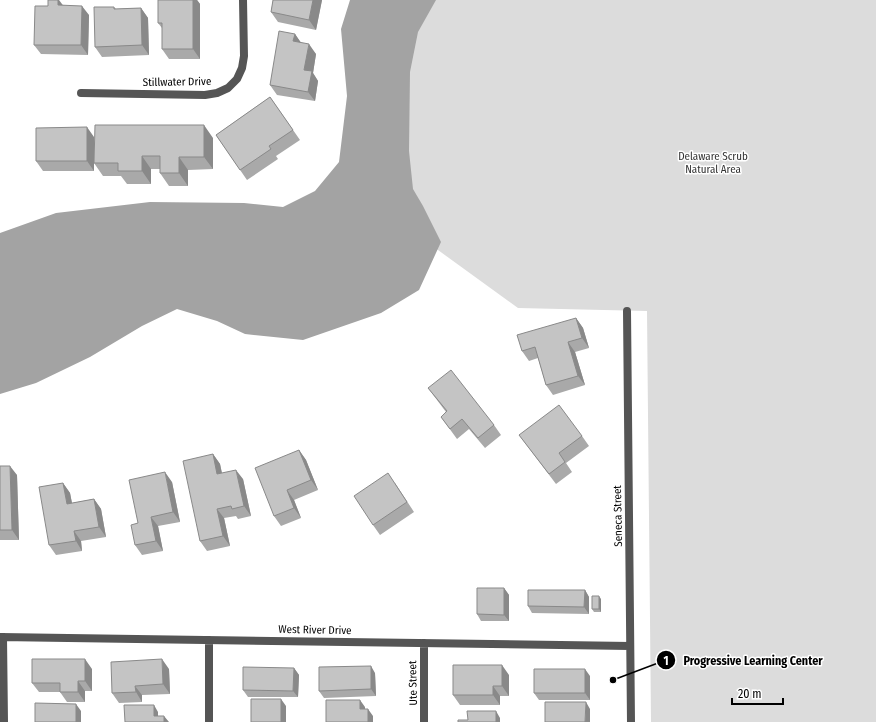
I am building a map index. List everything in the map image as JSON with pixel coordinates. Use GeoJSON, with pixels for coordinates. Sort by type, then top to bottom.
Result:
{"type":"FeatureCollection","features":[{"type":"Feature","properties":{"kind":"street","name":"Stillwater Drive"},"geometry":{"type":"LineString","coordinates":[[81,93],[205,95],[217,93],[228,88],[237,79],[242,68],[244,56],[243,0]]}},
{"type":"Feature","properties":{"kind":"street","name":"Seneca Street"},"geometry":{"type":"LineString","coordinates":[[627,311],[631,722]]}},
{"type":"Feature","properties":{"kind":"street","name":"West River Drive"},"geometry":{"type":"LineString","coordinates":[[2,637],[630,646]]}},
{"type":"Feature","properties":{"kind":"street"},"geometry":{"type":"LineString","coordinates":[[2,637],[4,722]]}},
{"type":"Feature","properties":{"kind":"street"},"geometry":{"type":"LineString","coordinates":[[209,722],[210,640]]}},
{"type":"Feature","properties":{"kind":"street","name":"Ute Street"},"geometry":{"type":"LineString","coordinates":[[424,643],[424,722]]}},
{"type":"Feature","properties":{"kind":"green space","name":"Delaware Scrub Natural Area"},"geometry":{"type":"Polygon","coordinates":[[[422,0],[876,0],[876,722],[651,722],[647,311],[518,308],[420,237],[400,148],[400,38],[422,0]]]}},
{"type":"Feature","properties":{"kind":"shaded area"},"geometry":{"type":"Polygon","coordinates":[[[350,0],[436,0],[418,32],[410,72],[409,151],[413,189],[441,242],[419,290],[381,313],[303,340],[245,334],[217,321],[177,309],[142,326],[90,357],[36,383],[0,394],[0,233],[56,213],[150,202],[244,203],[283,207],[315,191],[339,162],[347,96],[341,29],[350,0]]]}},
{"type":"Feature","properties":{"kind":"building"},"geometry":{"type":"Polygon","coordinates":[[[48,0],[58,0],[58,5],[82,6],[81,45],[34,45],[35,6],[48,6],[48,0]]]}},
{"type":"Feature","properties":{"kind":"building"},"geometry":{"type":"Polygon","coordinates":[[[158,0],[193,0],[193,49],[162,49],[162,23],[158,23],[158,0]]]}},
{"type":"Feature","properties":{"kind":"building"},"geometry":{"type":"Polygon","coordinates":[[[273,0],[313,0],[309,20],[271,12],[273,0]]]}},
{"type":"Feature","properties":{"kind":"building"},"geometry":{"type":"Polygon","coordinates":[[[94,7],[114,7],[114,9],[141,8],[142,45],[95,47],[94,7]]]}},
{"type":"Feature","properties":{"kind":"building"},"geometry":{"type":"Polygon","coordinates":[[[279,31],[295,34],[293,41],[309,44],[304,70],[312,71],[308,92],[270,85],[279,31]]]}},
{"type":"Feature","properties":{"kind":"building"},"geometry":{"type":"Polygon","coordinates":[[[270,97],[293,130],[269,146],[271,149],[240,170],[216,135],[270,97]]]}},
{"type":"Feature","properties":{"kind":"building"},"geometry":{"type":"Polygon","coordinates":[[[95,125],[204,125],[204,157],[179,157],[179,173],[160,173],[160,156],[142,156],[142,171],[118,171],[118,163],[94,163],[95,125]]]}},
{"type":"Feature","properties":{"kind":"building"},"geometry":{"type":"Polygon","coordinates":[[[87,127],[87,161],[36,161],[36,128],[87,127]]]}},
{"type":"Feature","properties":{"kind":"building"},"geometry":{"type":"Polygon","coordinates":[[[576,318],[582,338],[568,342],[578,376],[546,385],[535,347],[522,351],[517,335],[576,318]]]}},
{"type":"Feature","properties":{"kind":"building"},"geometry":{"type":"Polygon","coordinates":[[[451,370],[494,425],[478,438],[462,419],[450,429],[441,417],[447,411],[428,388],[451,370]]]}},
{"type":"Feature","properties":{"kind":"building"},"geometry":{"type":"Polygon","coordinates":[[[559,405],[582,436],[559,453],[565,462],[549,474],[519,435],[559,405]]]}},
{"type":"Feature","properties":{"kind":"building"},"geometry":{"type":"Polygon","coordinates":[[[299,450],[311,480],[287,490],[294,508],[274,516],[255,468],[299,450]]]}},
{"type":"Feature","properties":{"kind":"building"},"geometry":{"type":"Polygon","coordinates":[[[213,454],[217,474],[236,470],[244,506],[232,509],[231,506],[217,509],[223,536],[200,541],[183,461],[213,454]]]}},
{"type":"Feature","properties":{"kind":"building"},"geometry":{"type":"Polygon","coordinates":[[[0,466],[10,466],[12,530],[0,530],[0,466]]]}},
{"type":"Feature","properties":{"kind":"building"},"geometry":{"type":"Polygon","coordinates":[[[165,472],[173,512],[151,517],[156,541],[135,545],[131,525],[138,523],[129,480],[165,472]]]}},
{"type":"Feature","properties":{"kind":"building"},"geometry":{"type":"Polygon","coordinates":[[[388,473],[407,502],[373,525],[354,496],[388,473]]]}},
{"type":"Feature","properties":{"kind":"building"},"geometry":{"type":"Polygon","coordinates":[[[63,483],[67,504],[94,499],[99,527],[74,531],[76,541],[49,545],[39,487],[63,483]]]}},
{"type":"Feature","properties":{"kind":"building"},"geometry":{"type":"Polygon","coordinates":[[[477,588],[504,588],[504,615],[477,614],[477,588]]]}},
{"type":"Feature","properties":{"kind":"building"},"geometry":{"type":"Polygon","coordinates":[[[528,590],[585,590],[584,607],[528,606],[528,590]]]}},
{"type":"Feature","properties":{"kind":"building"},"geometry":{"type":"Polygon","coordinates":[[[592,596],[599,596],[599,609],[592,609],[592,596]]]}},
{"type":"Feature","properties":{"kind":"building"},"geometry":{"type":"Polygon","coordinates":[[[32,659],[85,659],[85,681],[78,681],[78,692],[60,692],[60,683],[32,683],[32,659]]]}},
{"type":"Feature","properties":{"kind":"building"},"geometry":{"type":"Polygon","coordinates":[[[162,659],[163,684],[135,686],[136,692],[112,693],[111,662],[162,659]]]}},
{"type":"Feature","properties":{"kind":"building"},"geometry":{"type":"Polygon","coordinates":[[[453,665],[502,665],[502,686],[493,686],[493,695],[453,695],[453,665]]]}},
{"type":"Feature","properties":{"kind":"building"},"geometry":{"type":"Polygon","coordinates":[[[371,666],[371,689],[319,691],[319,667],[371,666]]]}},
{"type":"Feature","properties":{"kind":"building"},"geometry":{"type":"Polygon","coordinates":[[[243,667],[294,668],[293,691],[243,690],[243,667]]]}},
{"type":"Feature","properties":{"kind":"building"},"geometry":{"type":"Polygon","coordinates":[[[534,669],[585,669],[585,693],[534,693],[534,669]]]}},
{"type":"Feature","properties":{"kind":"building"},"geometry":{"type":"Polygon","coordinates":[[[251,699],[281,699],[281,722],[251,722],[251,699]]]}},
{"type":"Feature","properties":{"kind":"building"},"geometry":{"type":"Polygon","coordinates":[[[326,700],[360,700],[360,709],[368,709],[368,722],[326,722],[326,700]]]}},
{"type":"Feature","properties":{"kind":"building"},"geometry":{"type":"Polygon","coordinates":[[[545,702],[586,702],[585,722],[545,722],[545,702]]]}},
{"type":"Feature","properties":{"kind":"building"},"geometry":{"type":"Polygon","coordinates":[[[35,703],[76,704],[76,722],[35,722],[35,703]]]}},
{"type":"Feature","properties":{"kind":"building"},"geometry":{"type":"Polygon","coordinates":[[[124,705],[154,705],[154,716],[164,716],[164,722],[125,722],[124,705]]]}},
{"type":"Feature","properties":{"kind":"building"},"geometry":{"type":"Polygon","coordinates":[[[467,711],[496,711],[496,722],[458,722],[458,720],[468,720],[467,711]]]}},
{"type":"Feature","properties":{"kind":"place","name":"Progressive Learning Center"},"geometry":{"type":"Point","coordinates":[613,680]}}]}
